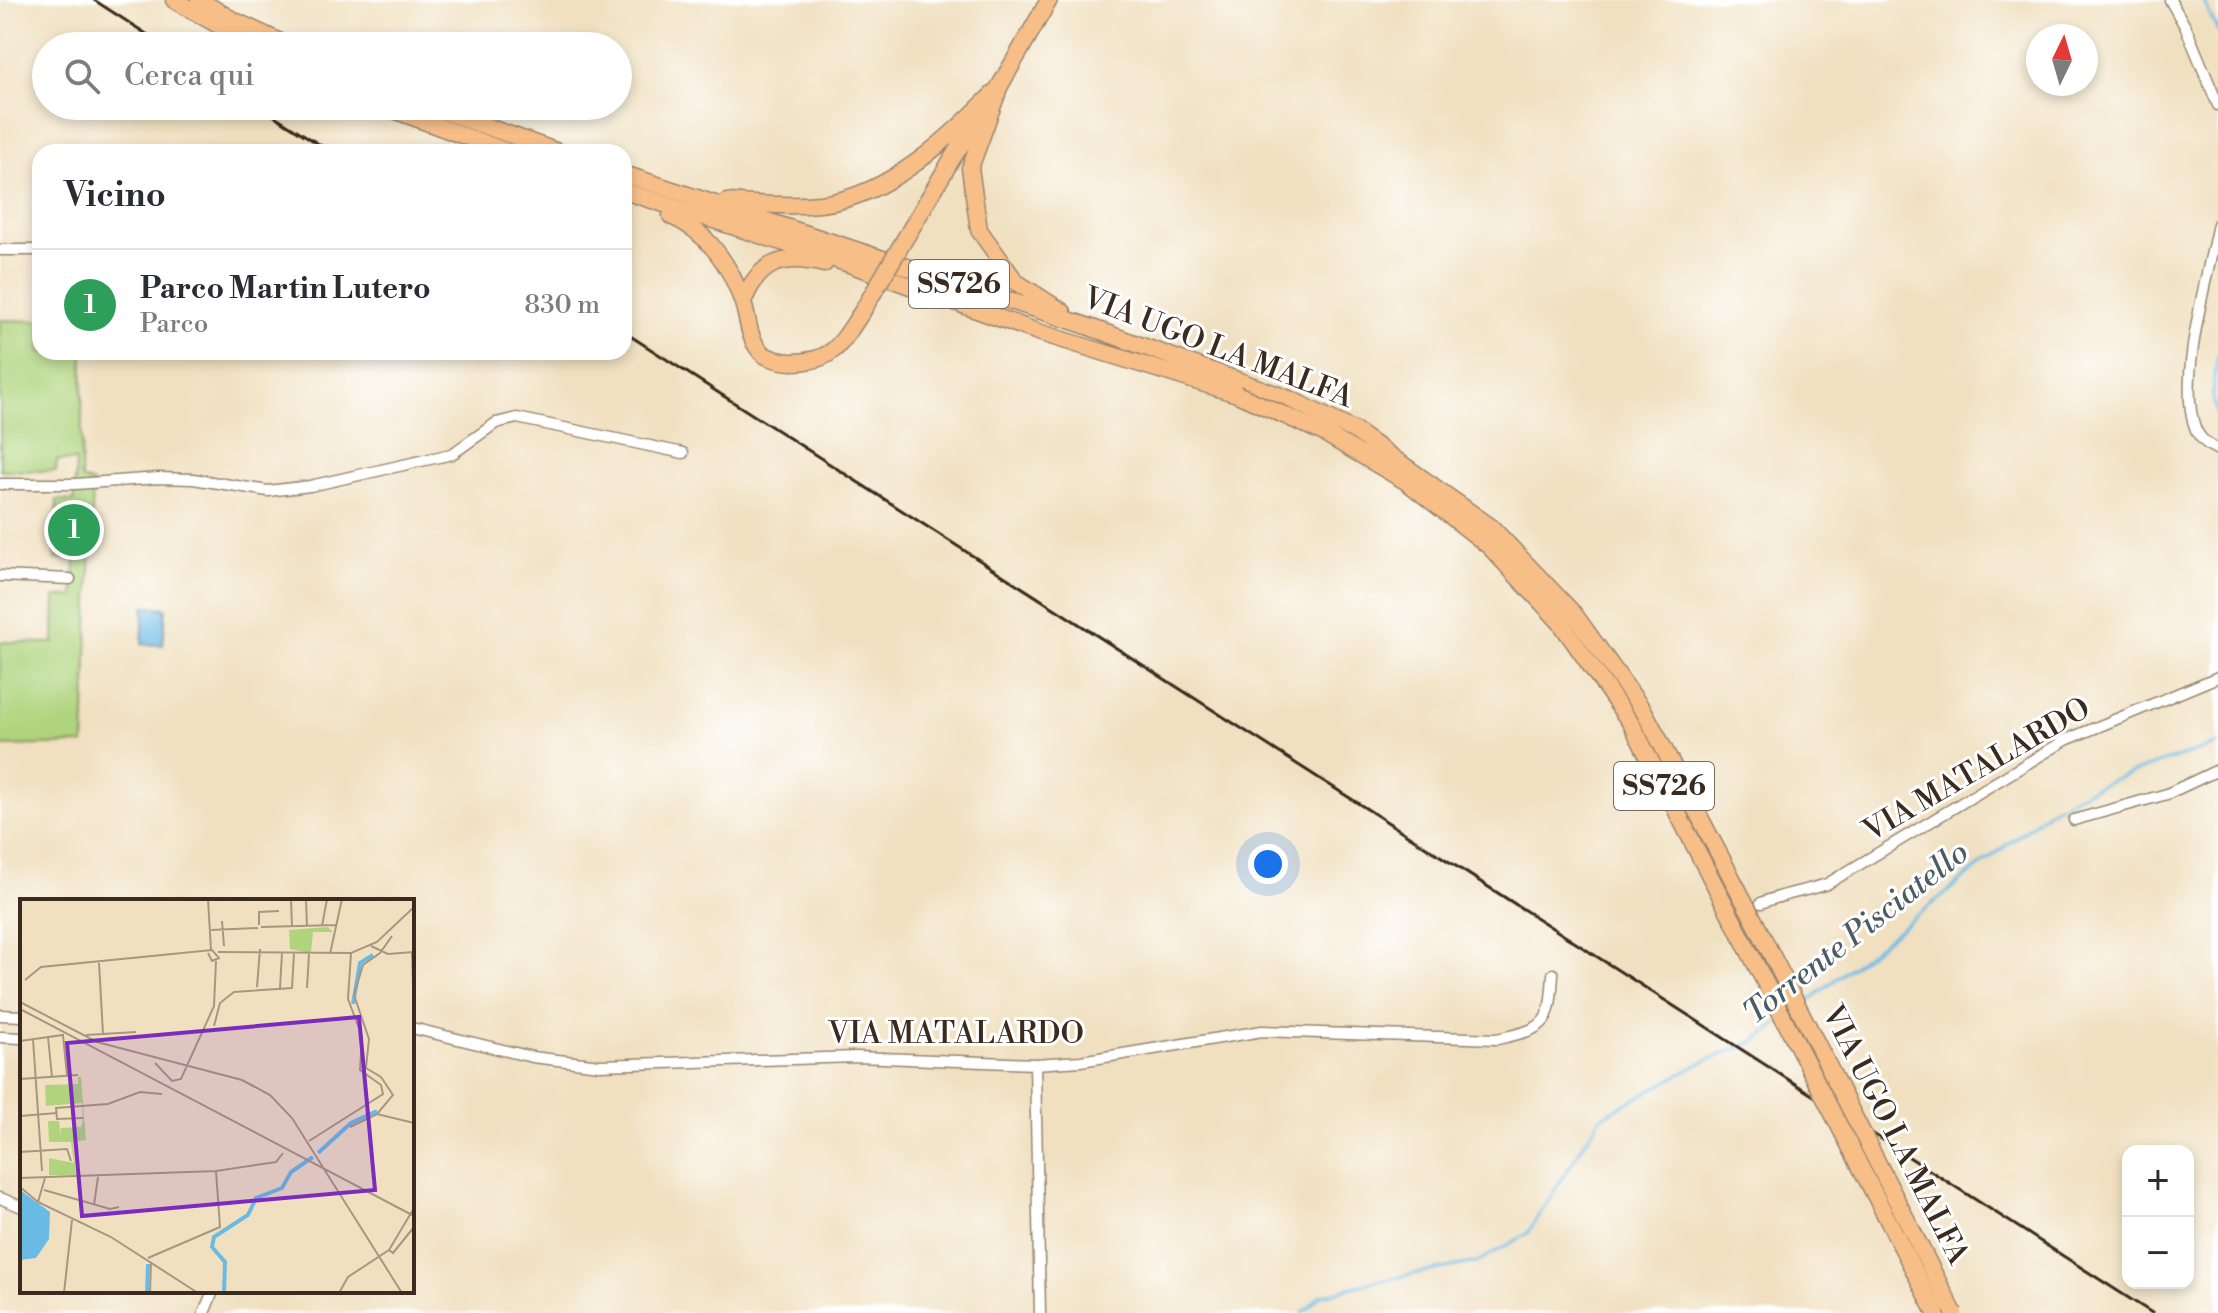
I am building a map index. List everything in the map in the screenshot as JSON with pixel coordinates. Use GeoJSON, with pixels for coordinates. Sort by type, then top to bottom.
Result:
{"type":"FeatureCollection","features":[{"type":"Feature","properties":{"kind":"highway"},"geometry":{"type":"LineString","coordinates":[[174,0],[230,32]]}},
{"type":"Feature","properties":{"kind":"highway"},"geometry":{"type":"LineString","coordinates":[[199,0],[259,32]]}},
{"type":"Feature","properties":{"kind":"highway"},"geometry":{"type":"LineString","coordinates":[[632,202],[690,224],[719,253],[743,302],[749,333],[764,355],[785,362],[815,362],[839,347],[862,312],[1049,0]]}},
{"type":"Feature","properties":{"kind":"highway"},"geometry":{"type":"LineString","coordinates":[[702,200],[778,205],[823,204],[866,192],[917,162],[957,130],[999,88]]}},
{"type":"Feature","properties":{"kind":"highway"},"geometry":{"type":"LineString","coordinates":[[999,88],[970,168],[979,230],[1016,282],[1084,325]]}},
{"type":"Feature","properties":{"kind":"highway"},"geometry":{"type":"LineString","coordinates":[[421,120],[486,144]]}},
{"type":"Feature","properties":{"kind":"highway"},"geometry":{"type":"LineString","coordinates":[[469,120],[536,144]]}},
{"type":"Feature","properties":{"kind":"highway","name":"VIA UGO LA MALFA"},"geometry":{"type":"LineString","coordinates":[[632,177],[1084,325],[1292,400],[1355,431],[1491,527],[1574,614],[1645,713],[1954,1313]]}},
{"type":"Feature","properties":{"kind":"highway","name":"VIA UGO LA MALFA"},"geometry":{"type":"LineString","coordinates":[[632,194],[849,264],[1038,332],[1237,394],[1324,433],[1407,482],[1489,546],[1560,622],[1632,725],[1936,1313]]}},
{"type":"Feature","properties":{"kind":"highway"},"geometry":{"type":"LineString","coordinates":[[743,302],[749,286],[761,272],[781,259],[831,266],[849,264]]}},
{"type":"Feature","properties":{"kind":"street"},"geometry":{"type":"LineString","coordinates":[[2170,0],[2186,28],[2218,105]]}},
{"type":"Feature","properties":{"kind":"street"},"geometry":{"type":"LineString","coordinates":[[2218,224],[2192,356],[2189,397],[2200,438],[2218,450]]}},
{"type":"Feature","properties":{"kind":"street"},"geometry":{"type":"LineString","coordinates":[[0,250],[32,250]]}},
{"type":"Feature","properties":{"kind":"street"},"geometry":{"type":"LineString","coordinates":[[0,484],[75,484],[159,478],[193,479],[268,491],[310,486],[452,454],[496,423],[517,418],[683,453]]}},
{"type":"Feature","properties":{"kind":"street"},"geometry":{"type":"LineString","coordinates":[[0,576],[70,579]]}},
{"type":"Feature","properties":{"kind":"street","name":"VIA MATALARDO"},"geometry":{"type":"LineString","coordinates":[[1761,903],[1827,884],[2066,740],[2218,677]]}},
{"type":"Feature","properties":{"kind":"street"},"geometry":{"type":"LineString","coordinates":[[2074,820],[2167,794],[2218,770]]}},
{"type":"Feature","properties":{"kind":"street","name":"VIA MATALARDO"},"geometry":{"type":"LineString","coordinates":[[414,1028],[532,1057],[600,1065],[857,1057],[1035,1064],[1081,1061],[1262,1031],[1497,1039],[1531,1032],[1546,1021],[1552,1004],[1553,974]]}},
{"type":"Feature","properties":{"kind":"street"},"geometry":{"type":"LineString","coordinates":[[0,1015],[20,1016]]}},
{"type":"Feature","properties":{"kind":"street"},"geometry":{"type":"LineString","coordinates":[[0,1037],[20,1038]]}},
{"type":"Feature","properties":{"kind":"street"},"geometry":{"type":"LineString","coordinates":[[1035,1064],[1040,1313]]}},
{"type":"Feature","properties":{"kind":"street"},"geometry":{"type":"LineString","coordinates":[[0,1198],[20,1206]]}},
{"type":"Feature","properties":{"kind":"street"},"geometry":{"type":"LineString","coordinates":[[204,1313],[212,1293]]}},
{"type":"Feature","properties":{"kind":"green space"},"geometry":{"type":"Polygon","coordinates":[[[0,320],[32,321],[32,360],[83,360],[81,479],[93,483],[84,744],[0,746],[0,642],[54,643],[55,597],[74,597],[75,559],[55,559],[57,500],[74,501],[76,461],[57,460],[56,471],[0,470],[0,320]]]}},
{"type":"Feature","properties":{"kind":"water"},"geometry":{"type":"Polygon","coordinates":[[[144,606],[166,608],[163,645],[142,644],[144,606]]]}},
{"type":"Feature","properties":{"kind":"waterway","name":"Torrente Pisciatello"},"geometry":{"type":"LineString","coordinates":[[2203,0],[2218,32]]}},
{"type":"Feature","properties":{"kind":"waterway","name":"Torrente Pisciatello"},"geometry":{"type":"LineString","coordinates":[[2218,354],[2212,394],[2218,418]]}},
{"type":"Feature","properties":{"kind":"waterway","name":"Torrente Pisciatello"},"geometry":{"type":"LineString","coordinates":[[1802,1006],[2051,810],[2112,780],[2218,744]]}},
{"type":"Feature","properties":{"kind":"waterway","name":"Torrente Pisciatello"},"geometry":{"type":"LineString","coordinates":[[1303,1313],[1320,1296],[1368,1283],[1477,1262],[1527,1234],[1601,1117],[1701,1063],[1755,1041],[1780,1022]]}},
{"type":"Feature","properties":{"kind":"railway"},"geometry":{"type":"LineString","coordinates":[[94,0],[143,32]]}},
{"type":"Feature","properties":{"kind":"railway"},"geometry":{"type":"LineString","coordinates":[[281,120],[318,144]]}},
{"type":"Feature","properties":{"kind":"railway"},"geometry":{"type":"LineString","coordinates":[[632,337],[2152,1313]]}},
{"type":"Feature","properties":{"kind":"place","name":"Parco Martin Lutero"},"geometry":{"type":"Point","coordinates":[74,530]}}]}
